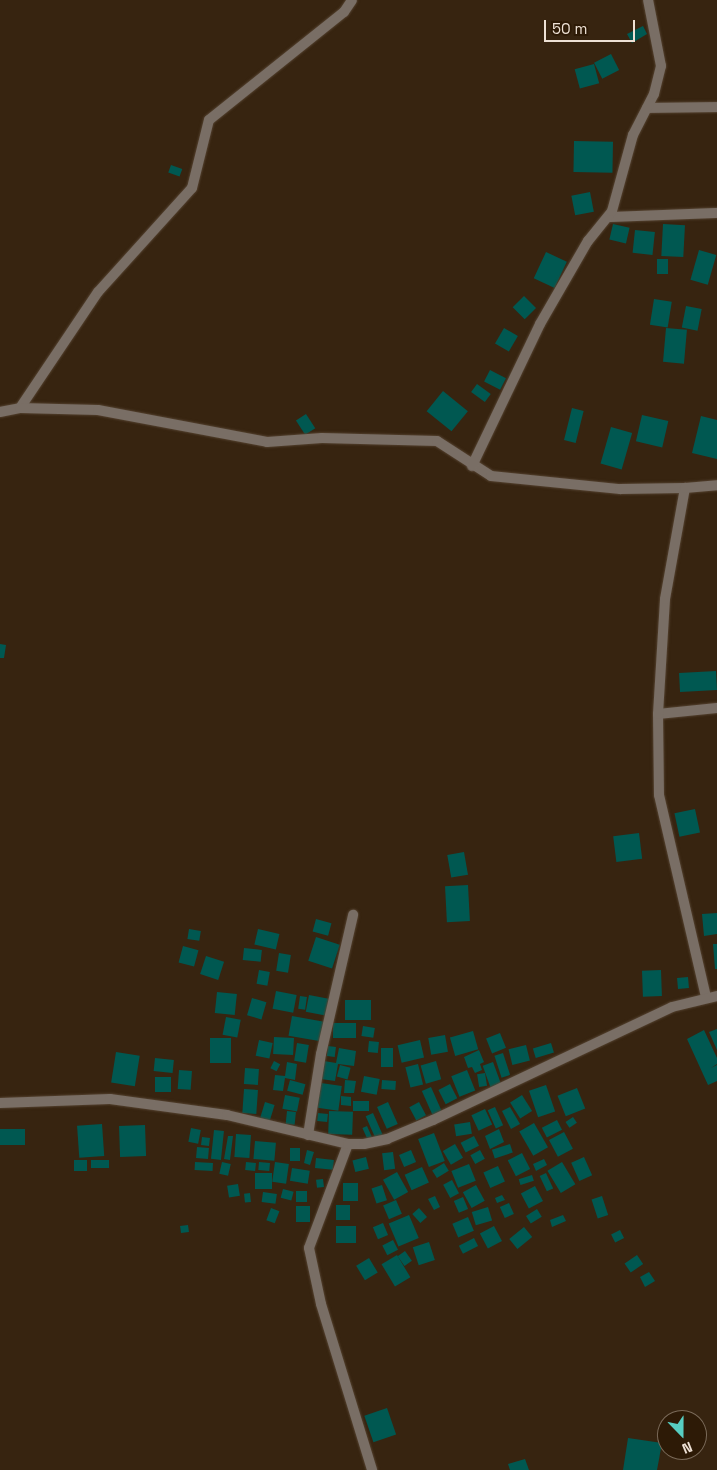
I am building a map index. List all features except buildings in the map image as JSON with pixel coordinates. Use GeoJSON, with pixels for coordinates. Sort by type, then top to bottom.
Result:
{"type":"FeatureCollection","features":[{"type":"Feature","properties":{"kind":"street"},"geometry":{"type":"LineString","coordinates":[[20,408],[98,292],[192,188],[210,120],[344,12],[352,0]]}},
{"type":"Feature","properties":{"kind":"street"},"geometry":{"type":"LineString","coordinates":[[472,466],[540,324],[588,241],[608,218],[633,135],[654,94],[661,66],[648,0]]}},
{"type":"Feature","properties":{"kind":"street"},"geometry":{"type":"LineString","coordinates":[[647,108],[717,107]]}},
{"type":"Feature","properties":{"kind":"street"},"geometry":{"type":"LineString","coordinates":[[608,218],[717,212]]}},
{"type":"Feature","properties":{"kind":"street"},"geometry":{"type":"LineString","coordinates":[[0,412],[20,408],[98,410],[267,442],[322,438],[437,441],[453,448],[472,466],[492,476],[620,489],[684,488],[717,485]]}},
{"type":"Feature","properties":{"kind":"street"},"geometry":{"type":"LineString","coordinates":[[0,1103],[110,1099],[227,1116],[348,1144],[387,1139],[433,1120],[672,1008],[712,997],[659,795],[658,714],[665,599],[684,488]]}},
{"type":"Feature","properties":{"kind":"street"},"geometry":{"type":"LineString","coordinates":[[658,714],[717,708]]}},
{"type":"Feature","properties":{"kind":"street"},"geometry":{"type":"LineString","coordinates":[[308,1135],[321,1054],[353,915]]}},
{"type":"Feature","properties":{"kind":"street"},"geometry":{"type":"LineString","coordinates":[[348,1144],[309,1248],[321,1304],[372,1470]]}}]}
